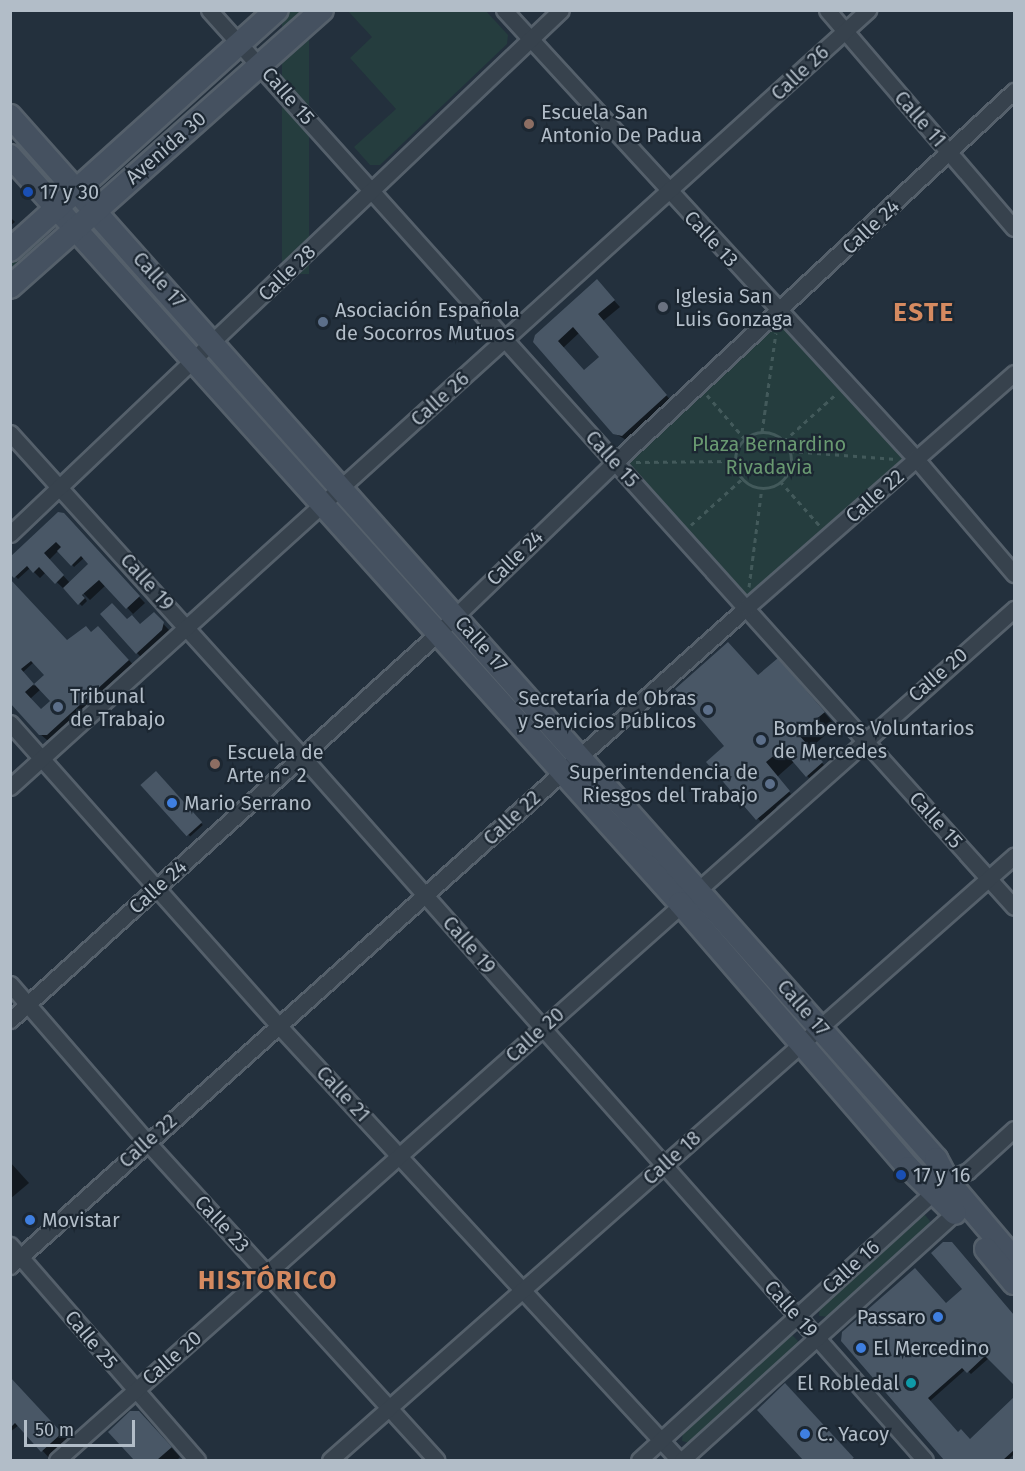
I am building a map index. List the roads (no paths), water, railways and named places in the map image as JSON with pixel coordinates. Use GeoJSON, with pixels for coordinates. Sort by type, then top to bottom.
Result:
{"type":"FeatureCollection","features":[{"type":"Feature","properties":{"kind":"main road","name":"Avenida 30"},"geometry":{"type":"LineString","coordinates":[[10,250],[277,10]]}},
{"type":"Feature","properties":{"kind":"main road","name":"Avenida 30"},"geometry":{"type":"LineString","coordinates":[[10,287],[322,10]]}},
{"type":"Feature","properties":{"kind":"main road","name":"Calle 17"},"geometry":{"type":"LineString","coordinates":[[10,116],[581,755],[936,1159],[941,1186]]}},
{"type":"Feature","properties":{"kind":"main road","name":"Calle 17"},"geometry":{"type":"LineString","coordinates":[[10,156],[680,903],[918,1177],[941,1186],[960,1208],[1014,1283]]}},
{"type":"Feature","properties":{"kind":"main road","name":"Calle 17"},"geometry":{"type":"LineString","coordinates":[[960,1208],[1014,1259]]}},
{"type":"Feature","properties":{"kind":"street","name":"Calle 15"},"geometry":{"type":"LineString","coordinates":[[209,10],[1014,907]]}},
{"type":"Feature","properties":{"kind":"street","name":"Calle 13"},"geometry":{"type":"LineString","coordinates":[[504,10],[669,194],[917,460],[1014,574]]}},
{"type":"Feature","properties":{"kind":"street","name":"Calle 28"},"geometry":{"type":"LineString","coordinates":[[10,534],[215,344],[370,191],[561,10]]}},
{"type":"Feature","properties":{"kind":"street","name":"Calle 11"},"geometry":{"type":"LineString","coordinates":[[827,10],[1014,228]]}},
{"type":"Feature","properties":{"kind":"street","name":"Calle 26"},"geometry":{"type":"LineString","coordinates":[[10,787],[669,194],[868,10]]}},
{"type":"Feature","properties":{"kind":"street","name":"Calle 24"},"geometry":{"type":"LineString","coordinates":[[10,1020],[437,634],[615,462],[950,154],[1014,91]]}},
{"type":"Feature","properties":{"kind":"street","name":"Calle 22"},"geometry":{"type":"LineString","coordinates":[[14,1256],[427,897],[581,755],[1014,373]]}},
{"type":"Feature","properties":{"kind":"street","name":"Calle 19"},"geometry":{"type":"LineString","coordinates":[[10,433],[62,486],[302,755],[925,1461]]}},
{"type":"Feature","properties":{"kind":"street","name":"Calle 20"},"geometry":{"type":"LineString","coordinates":[[57,1461],[680,903],[1014,609]]}},
{"type":"Feature","properties":{"kind":"street","name":"Calle 21"},"geometry":{"type":"LineString","coordinates":[[10,723],[279,1026],[400,1155],[521,1291],[681,1461]]}},
{"type":"Feature","properties":{"kind":"street","name":"Calle 18"},"geometry":{"type":"LineString","coordinates":[[330,1461],[1014,856]]}},
{"type":"Feature","properties":{"kind":"street","name":"Calle 23"},"geometry":{"type":"LineString","coordinates":[[10,984],[147,1142],[436,1461]]}},
{"type":"Feature","properties":{"kind":"street","name":"Calle 16"},"geometry":{"type":"LineString","coordinates":[[639,1461],[941,1186],[968,1171],[1014,1129]]}},
{"type":"Feature","properties":{"kind":"street","name":"Calle 16"},"geometry":{"type":"LineString","coordinates":[[681,1461],[960,1208]]}},
{"type":"Feature","properties":{"kind":"street","name":"Calle 25"},"geometry":{"type":"LineString","coordinates":[[14,1256],[197,1461]]}},
{"type":"Feature","properties":{"kind":"place","name":"Escuela San Antonio De Padua"},"geometry":{"type":"Point","coordinates":[529,124]}},
{"type":"Feature","properties":{"kind":"place","name":"17 y 30"},"geometry":{"type":"Point","coordinates":[28,192]}},
{"type":"Feature","properties":{"kind":"place","name":"Iglesia San Luis Gonzaga"},"geometry":{"type":"Point","coordinates":[663,307]}},
{"type":"Feature","properties":{"kind":"place","name":"Asociación Española de Socorros Mutuos"},"geometry":{"type":"Point","coordinates":[323,322]}},
{"type":"Feature","properties":{"kind":"place","name":"Tribunal de Trabajo"},"geometry":{"type":"Point","coordinates":[58,707]}},
{"type":"Feature","properties":{"kind":"place","name":"Secretaría de Obras y Servicios Públicos"},"geometry":{"type":"Point","coordinates":[708,710]}},
{"type":"Feature","properties":{"kind":"place","name":"Bomberos Voluntarios de Mercedes"},"geometry":{"type":"Point","coordinates":[761,740]}},
{"type":"Feature","properties":{"kind":"place","name":"Escuela de Arte n° 2"},"geometry":{"type":"Point","coordinates":[215,764]}},
{"type":"Feature","properties":{"kind":"place","name":"Superintendencia de Riesgos del Trabajo"},"geometry":{"type":"Point","coordinates":[770,784]}},
{"type":"Feature","properties":{"kind":"place","name":"Mario Serrano"},"geometry":{"type":"Point","coordinates":[172,803]}},
{"type":"Feature","properties":{"kind":"place","name":"17 y 16"},"geometry":{"type":"Point","coordinates":[901,1175]}},
{"type":"Feature","properties":{"kind":"place","name":"Movistar"},"geometry":{"type":"Point","coordinates":[30,1220]}},
{"type":"Feature","properties":{"kind":"place","name":"Passaro"},"geometry":{"type":"Point","coordinates":[938,1317]}},
{"type":"Feature","properties":{"kind":"place","name":"El Mercedino"},"geometry":{"type":"Point","coordinates":[861,1348]}},
{"type":"Feature","properties":{"kind":"place","name":"El Robledal"},"geometry":{"type":"Point","coordinates":[911,1383]}},
{"type":"Feature","properties":{"kind":"place","name":"C. Yacoy"},"geometry":{"type":"Point","coordinates":[805,1434]}},
{"type":"Feature","properties":{"kind":"district","name":"ESTE"},"geometry":{"type":"Point","coordinates":[924,313]}},
{"type":"Feature","properties":{"kind":"district","name":"HISTÓRICO"},"geometry":{"type":"Point","coordinates":[268,1281]}},
{"type":"Feature","properties":{"kind":"park label","name":"Plaza Bernardino Rivadavia"},"geometry":{"type":"Point","coordinates":[769,456]}}]}
